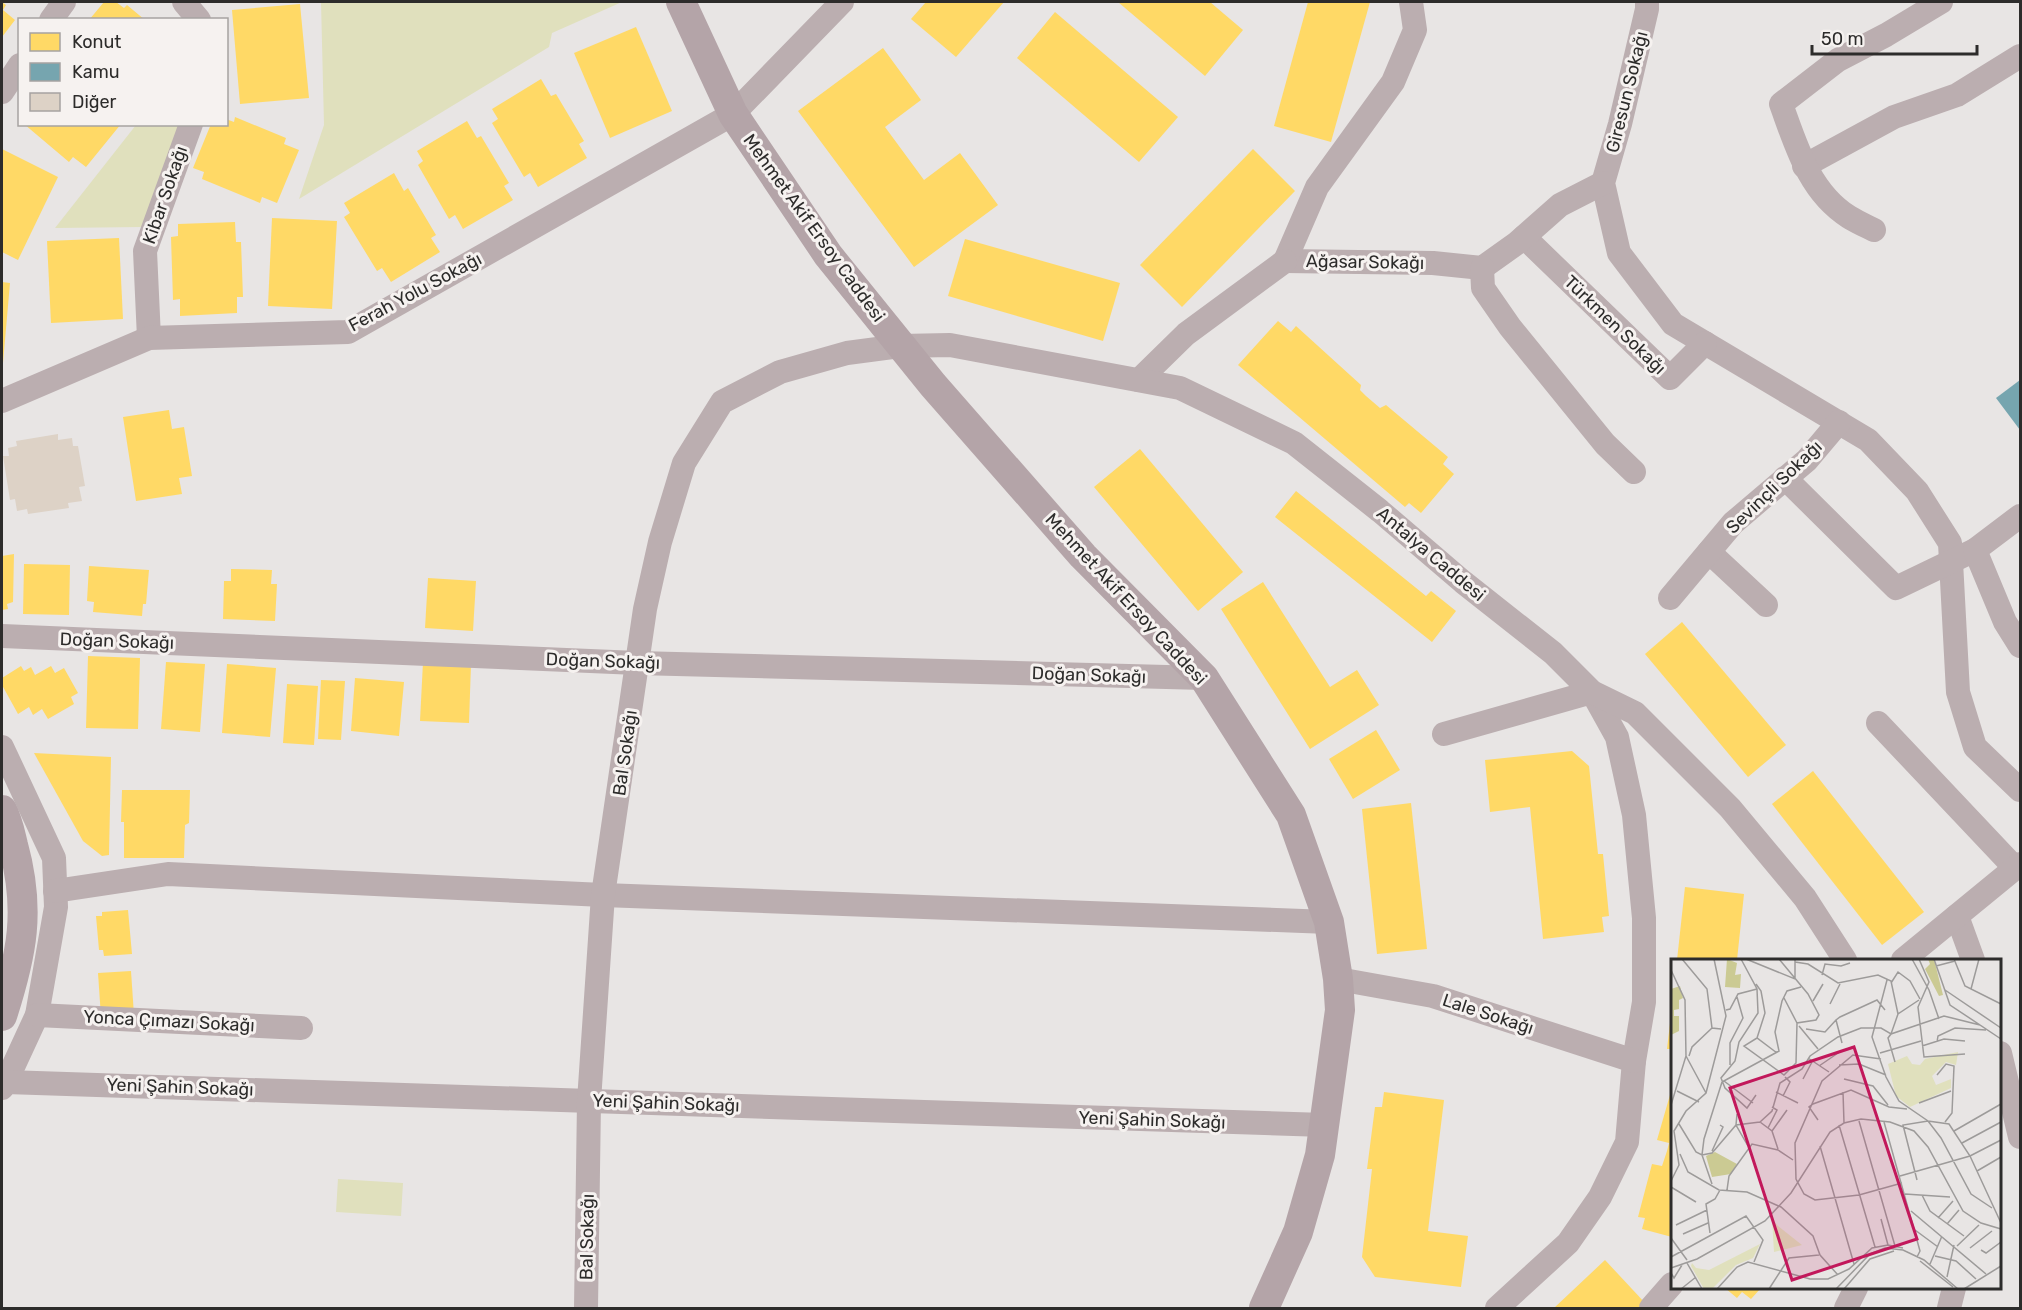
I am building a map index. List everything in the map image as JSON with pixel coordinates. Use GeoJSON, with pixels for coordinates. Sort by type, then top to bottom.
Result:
{"type":"FeatureCollection","features":[{"type":"Feature","properties":{"kind":"main road","name":"Mehmet Akif Ersoy Caddesi"},"geometry":{"type":"LineString","coordinates":[[681,2],[733,114],[828,255],[900,346],[1083,556],[1204,678],[1291,814],[1329,922],[1338,979],[1340,1010],[1320,1155],[1298,1232],[1264,1308]]}},
{"type":"Feature","properties":{"kind":"main road"},"geometry":{"type":"LineString","coordinates":[[2,810],[20,867],[23,938],[2,1016]]}},
{"type":"Feature","properties":{"kind":"street"},"geometry":{"type":"LineString","coordinates":[[52,18],[64,2]]}},
{"type":"Feature","properties":{"kind":"street"},"geometry":{"type":"LineString","coordinates":[[184,2],[197,18]]}},
{"type":"Feature","properties":{"kind":"street","name":"Ferah Yolu Sokağı"},"geometry":{"type":"LineString","coordinates":[[2,401],[149,338],[348,332],[733,114],[842,2]]}},
{"type":"Feature","properties":{"kind":"street","name":"Ağasar Sokağı"},"geometry":{"type":"LineString","coordinates":[[1411,2],[1415,30],[1393,82],[1317,187],[1285,261],[1433,263],[1482,268]]}},
{"type":"Feature","properties":{"kind":"street","name":"Giresun Sokağı"},"geometry":{"type":"LineString","coordinates":[[1603,183],[1620,124],[1647,2]]}},
{"type":"Feature","properties":{"kind":"street"},"geometry":{"type":"LineString","coordinates":[[1874,230],[1849,217],[1827,199],[1804,166],[1781,104],[1838,60],[1941,2]]}},
{"type":"Feature","properties":{"kind":"street"},"geometry":{"type":"LineString","coordinates":[[1804,166],[1894,117],[1957,95],[2020,56]]}},
{"type":"Feature","properties":{"kind":"street"},"geometry":{"type":"LineString","coordinates":[[2,92],[18,68]]}},
{"type":"Feature","properties":{"kind":"street","name":"Kibar Sokağı"},"geometry":{"type":"LineString","coordinates":[[149,338],[145,251],[189,126]]}},
{"type":"Feature","properties":{"kind":"street"},"geometry":{"type":"LineString","coordinates":[[1634,472],[1605,444],[1510,327],[1483,288],[1482,268],[1524,237],[1560,205],[1603,183],[1619,253],[1673,324],[1868,440],[1917,491],[1950,543],[1958,692],[1975,747],[2020,790]]}},
{"type":"Feature","properties":{"kind":"street","name":"Türkmen Sokağı"},"geometry":{"type":"LineString","coordinates":[[1524,237],[1670,378],[1706,343]]}},
{"type":"Feature","properties":{"kind":"street"},"geometry":{"type":"LineString","coordinates":[[1139,381],[1186,334],[1285,261]]}},
{"type":"Feature","properties":{"kind":"street","name":"Antalya Caddesi"},"geometry":{"type":"LineString","coordinates":[[900,346],[950,345],[1180,388],[1294,443],[1380,511],[1463,582],[1553,652],[1592,692],[1635,712],[1730,808],[1805,898],[1844,959]]}},
{"type":"Feature","properties":{"kind":"street","name":"Bal Sokağı"},"geometry":{"type":"LineString","coordinates":[[586,1308],[589,1101],[603,895],[645,609],[660,542],[684,463],[722,402],[780,372],[847,353],[900,346]]}},
{"type":"Feature","properties":{"kind":"street","name":"Sevinçli Sokağı"},"geometry":{"type":"LineString","coordinates":[[1670,598],[1733,523],[1807,460],[1839,422]]}},
{"type":"Feature","properties":{"kind":"street"},"geometry":{"type":"LineString","coordinates":[[1785,478],[1896,588],[1975,550],[2020,516]]}},
{"type":"Feature","properties":{"kind":"street"},"geometry":{"type":"LineString","coordinates":[[1975,550],[2005,622],[2020,646]]}},
{"type":"Feature","properties":{"kind":"street"},"geometry":{"type":"LineString","coordinates":[[1709,552],[1766,605]]}},
{"type":"Feature","properties":{"kind":"street","name":"Doğan Sokağı"},"geometry":{"type":"LineString","coordinates":[[2,636],[638,663],[1204,678]]}},
{"type":"Feature","properties":{"kind":"street"},"geometry":{"type":"LineString","coordinates":[[1444,734],[1592,692],[1617,737],[1634,815],[1644,918],[1644,1002],[1634,1061],[1627,1142],[1600,1197],[1568,1243],[1497,1308]]}},
{"type":"Feature","properties":{"kind":"street"},"geometry":{"type":"LineString","coordinates":[[1878,723],[2018,866],[1904,959]]}},
{"type":"Feature","properties":{"kind":"street"},"geometry":{"type":"LineString","coordinates":[[2,747],[54,858],[56,907],[37,1015],[4,1085]]}},
{"type":"Feature","properties":{"kind":"street"},"geometry":{"type":"LineString","coordinates":[[55,891],[168,874],[603,895],[1329,922]]}},
{"type":"Feature","properties":{"kind":"street"},"geometry":{"type":"LineString","coordinates":[[1957,916],[1973,959]]}},
{"type":"Feature","properties":{"kind":"street","name":"Lale Sokağı"},"geometry":{"type":"LineString","coordinates":[[1338,979],[1433,996],[1634,1061]]}},
{"type":"Feature","properties":{"kind":"street","name":"Yonca Çımazı Sokağı"},"geometry":{"type":"LineString","coordinates":[[37,1015],[301,1028]]}},
{"type":"Feature","properties":{"kind":"street"},"geometry":{"type":"LineString","coordinates":[[2001,1057],[2020,1137]]}},
{"type":"Feature","properties":{"kind":"street","name":"Yeni Şahin Sokağı"},"geometry":{"type":"LineString","coordinates":[[4,1085],[1325,1125]]}},
{"type":"Feature","properties":{"kind":"street"},"geometry":{"type":"LineString","coordinates":[[1651,1308],[1671,1285]]}},
{"type":"Feature","properties":{"kind":"street"},"geometry":{"type":"LineString","coordinates":[[1846,1308],[1855,1289]]}},
{"type":"Feature","properties":{"kind":"street"},"geometry":{"type":"LineString","coordinates":[[1949,1308],[1954,1289]]}},
{"type":"Feature","properties":{"kind":"green space"},"geometry":{"type":"Polygon","coordinates":[[[321,2],[622,2],[552,33],[549,47],[299,199],[324,125],[321,2]]]}},
{"type":"Feature","properties":{"kind":"green space"},"geometry":{"type":"Polygon","coordinates":[[[135,126],[180,126],[143,227],[55,228],[135,126]]]}},
{"type":"Feature","properties":{"kind":"green space"},"geometry":{"type":"Polygon","coordinates":[[[338,1179],[403,1183],[401,1216],[336,1212],[338,1179]]]}},
{"type":"Feature","properties":{"kind":"building: Konut"},"geometry":{"type":"Polygon","coordinates":[[[2,2],[6,5],[3,10],[15,20],[2,37],[2,2]]]}},
{"type":"Feature","properties":{"kind":"building: Konut"},"geometry":{"type":"Polygon","coordinates":[[[104,2],[116,2],[124,8],[127,5],[143,18],[91,18],[104,2]]]}},
{"type":"Feature","properties":{"kind":"building: Konut"},"geometry":{"type":"Polygon","coordinates":[[[926,2],[1004,2],[956,57],[911,19],[926,2]]]}},
{"type":"Feature","properties":{"kind":"building: Konut"},"geometry":{"type":"Polygon","coordinates":[[[1118,2],[1210,2],[1243,30],[1205,76],[1118,2]]]}},
{"type":"Feature","properties":{"kind":"building: Konut"},"geometry":{"type":"Polygon","coordinates":[[[1308,2],[1370,2],[1331,142],[1274,126],[1308,2]]]}},
{"type":"Feature","properties":{"kind":"building: Konut"},"geometry":{"type":"Polygon","coordinates":[[[300,4],[309,98],[240,104],[232,10],[300,4]]]}},
{"type":"Feature","properties":{"kind":"building: Konut"},"geometry":{"type":"Polygon","coordinates":[[[1055,12],[1178,117],[1139,162],[1017,58],[1055,12]]]}},
{"type":"Feature","properties":{"kind":"building: Konut"},"geometry":{"type":"Polygon","coordinates":[[[636,27],[672,111],[610,138],[574,53],[636,27]]]}},
{"type":"Feature","properties":{"kind":"building: Konut"},"geometry":{"type":"Polygon","coordinates":[[[883,48],[921,100],[885,127],[924,180],[960,153],[998,205],[914,267],[798,111],[883,48]]]}},
{"type":"Feature","properties":{"kind":"building: Konut"},"geometry":{"type":"Polygon","coordinates":[[[541,79],[551,96],[556,94],[584,141],[579,144],[587,158],[538,187],[530,173],[524,177],[492,123],[498,119],[492,109],[541,79]]]}},
{"type":"Feature","properties":{"kind":"building: Konut"},"geometry":{"type":"Polygon","coordinates":[[[235,117],[286,138],[284,144],[299,150],[277,203],[262,197],[260,203],[202,179],[204,172],[193,168],[210,126],[228,126],[228,120],[234,122],[235,117]]]}},
{"type":"Feature","properties":{"kind":"building: Konut"},"geometry":{"type":"Polygon","coordinates":[[[467,121],[477,138],[481,136],[509,183],[504,186],[513,200],[463,229],[455,215],[449,219],[418,165],[423,161],[417,151],[467,121]]]}},
{"type":"Feature","properties":{"kind":"building: Konut"},"geometry":{"type":"Polygon","coordinates":[[[26,126],[119,126],[86,167],[73,157],[69,162],[26,126]]]}},
{"type":"Feature","properties":{"kind":"building: Konut"},"geometry":{"type":"Polygon","coordinates":[[[2,149],[58,177],[18,260],[2,252],[2,149]]]}},
{"type":"Feature","properties":{"kind":"building: Konut"},"geometry":{"type":"Polygon","coordinates":[[[1253,149],[1295,191],[1182,307],[1140,265],[1253,149]]]}},
{"type":"Feature","properties":{"kind":"building: Konut"},"geometry":{"type":"Polygon","coordinates":[[[394,173],[404,191],[408,188],[436,235],[431,238],[440,252],[391,282],[382,268],[377,271],[344,217],[350,213],[344,203],[394,173]]]}},
{"type":"Feature","properties":{"kind":"building: Konut"},"geometry":{"type":"Polygon","coordinates":[[[272,218],[337,221],[332,309],[268,306],[272,218]]]}},
{"type":"Feature","properties":{"kind":"building: Konut"},"geometry":{"type":"Polygon","coordinates":[[[235,222],[236,242],[241,242],[243,297],[237,297],[237,313],[180,316],[180,299],[173,300],[171,237],[178,236],[178,224],[235,222]]]}},
{"type":"Feature","properties":{"kind":"building: Konut"},"geometry":{"type":"Polygon","coordinates":[[[119,238],[123,319],[51,323],[47,241],[119,238]]]}},
{"type":"Feature","properties":{"kind":"building: Konut"},"geometry":{"type":"Polygon","coordinates":[[[965,239],[1120,283],[1103,341],[948,296],[965,239]]]}},
{"type":"Feature","properties":{"kind":"building: Konut"},"geometry":{"type":"Polygon","coordinates":[[[2,282],[10,283],[3,363],[2,362],[2,282]]]}},
{"type":"Feature","properties":{"kind":"building: Konut"},"geometry":{"type":"Polygon","coordinates":[[[1278,321],[1291,332],[1296,326],[1361,385],[1360,390],[1366,396],[1380,408],[1386,405],[1448,457],[1443,464],[1454,474],[1421,513],[1409,503],[1405,507],[1238,365],[1278,321]]]}},
{"type":"Feature","properties":{"kind":"building: Konut"},"geometry":{"type":"Polygon","coordinates":[[[169,410],[172,429],[184,427],[192,476],[179,478],[182,494],[136,501],[123,417],[169,410]]]}},
{"type":"Feature","properties":{"kind":"building: Konut"},"geometry":{"type":"Polygon","coordinates":[[[1140,449],[1243,572],[1198,611],[1094,487],[1140,449]]]}},
{"type":"Feature","properties":{"kind":"building: Konut"},"geometry":{"type":"Polygon","coordinates":[[[1296,491],[1426,596],[1431,591],[1456,611],[1432,642],[1275,517],[1296,491]]]}},
{"type":"Feature","properties":{"kind":"building: Konut"},"geometry":{"type":"Polygon","coordinates":[[[14,554],[13,602],[7,604],[8,609],[2,610],[2,556],[14,554]]]}},
{"type":"Feature","properties":{"kind":"building: Konut"},"geometry":{"type":"Polygon","coordinates":[[[24,564],[70,565],[69,615],[23,614],[24,564]]]}},
{"type":"Feature","properties":{"kind":"building: Konut"},"geometry":{"type":"Polygon","coordinates":[[[89,566],[149,570],[146,604],[143,604],[142,616],[93,612],[94,602],[87,601],[89,566]]]}},
{"type":"Feature","properties":{"kind":"building: Konut"},"geometry":{"type":"Polygon","coordinates":[[[231,569],[272,570],[271,584],[277,584],[275,621],[223,619],[224,581],[231,581],[231,569]]]}},
{"type":"Feature","properties":{"kind":"building: Konut"},"geometry":{"type":"Polygon","coordinates":[[[428,578],[476,581],[473,631],[425,628],[428,578]]]}},
{"type":"Feature","properties":{"kind":"building: Konut"},"geometry":{"type":"Polygon","coordinates":[[[1263,582],[1330,687],[1357,670],[1379,705],[1310,749],[1221,609],[1263,582]]]}},
{"type":"Feature","properties":{"kind":"building: Konut"},"geometry":{"type":"Polygon","coordinates":[[[1682,622],[1786,745],[1748,777],[1645,654],[1682,622]]]}},
{"type":"Feature","properties":{"kind":"building: Konut"},"geometry":{"type":"Polygon","coordinates":[[[88,656],[140,658],[138,729],[86,728],[88,656]]]}},
{"type":"Feature","properties":{"kind":"building: Konut"},"geometry":{"type":"Polygon","coordinates":[[[166,662],[205,664],[200,732],[161,729],[166,662]]]}},
{"type":"Feature","properties":{"kind":"building: Konut"},"geometry":{"type":"Polygon","coordinates":[[[423,662],[471,664],[469,723],[420,721],[423,662]]]}},
{"type":"Feature","properties":{"kind":"building: Konut"},"geometry":{"type":"Polygon","coordinates":[[[227,664],[276,668],[270,737],[222,733],[227,664]]]}},
{"type":"Feature","properties":{"kind":"building: Konut"},"geometry":{"type":"Polygon","coordinates":[[[21,666],[24,671],[31,667],[35,675],[51,666],[55,673],[64,668],[78,693],[71,697],[74,704],[48,719],[42,709],[33,715],[29,707],[18,714],[2,685],[2,678],[21,666]]]}},
{"type":"Feature","properties":{"kind":"building: Konut"},"geometry":{"type":"Polygon","coordinates":[[[355,678],[404,682],[399,736],[351,731],[355,678]]]}},
{"type":"Feature","properties":{"kind":"building: Konut"},"geometry":{"type":"Polygon","coordinates":[[[321,680],[345,681],[341,740],[318,739],[321,680]]]}},
{"type":"Feature","properties":{"kind":"building: Konut"},"geometry":{"type":"Polygon","coordinates":[[[287,684],[318,686],[314,745],[283,743],[287,684]]]}},
{"type":"Feature","properties":{"kind":"building: Konut"},"geometry":{"type":"Polygon","coordinates":[[[1376,730],[1400,770],[1353,799],[1329,759],[1376,730]]]}},
{"type":"Feature","properties":{"kind":"building: Konut"},"geometry":{"type":"Polygon","coordinates":[[[1572,751],[1589,766],[1598,854],[1603,854],[1609,916],[1602,917],[1604,932],[1543,939],[1530,807],[1490,812],[1485,760],[1572,751]]]}},
{"type":"Feature","properties":{"kind":"building: Konut"},"geometry":{"type":"Polygon","coordinates":[[[34,753],[111,757],[109,855],[102,856],[83,841],[34,753]]]}},
{"type":"Feature","properties":{"kind":"building: Konut"},"geometry":{"type":"Polygon","coordinates":[[[1813,771],[1924,912],[1882,945],[1772,804],[1813,771]]]}},
{"type":"Feature","properties":{"kind":"building: Konut"},"geometry":{"type":"Polygon","coordinates":[[[122,790],[190,790],[189,823],[185,825],[184,858],[124,858],[124,822],[121,822],[122,790]]]}},
{"type":"Feature","properties":{"kind":"building: Konut"},"geometry":{"type":"Polygon","coordinates":[[[1411,803],[1427,949],[1377,954],[1362,809],[1411,803]]]}},
{"type":"Feature","properties":{"kind":"building: Konut"},"geometry":{"type":"Polygon","coordinates":[[[1685,887],[1744,894],[1737,959],[1677,959],[1685,887]]]}},
{"type":"Feature","properties":{"kind":"building: Konut"},"geometry":{"type":"Polygon","coordinates":[[[128,910],[132,954],[104,956],[103,950],[99,950],[96,916],[102,916],[102,912],[128,910]]]}},
{"type":"Feature","properties":{"kind":"building: Konut"},"geometry":{"type":"Polygon","coordinates":[[[131,971],[134,1015],[101,1017],[98,973],[131,971]]]}},
{"type":"Feature","properties":{"kind":"building: Konut"},"geometry":{"type":"Polygon","coordinates":[[[1671,1015],[1671,1049],[1667,1049],[1671,1015]]]}},
{"type":"Feature","properties":{"kind":"building: Konut"},"geometry":{"type":"Polygon","coordinates":[[[1671,1091],[1671,1237],[1642,1229],[1645,1218],[1638,1217],[1652,1164],[1662,1166],[1669,1143],[1657,1140],[1671,1091]]]}},
{"type":"Feature","properties":{"kind":"building: Konut"},"geometry":{"type":"Polygon","coordinates":[[[1384,1092],[1444,1100],[1428,1231],[1468,1236],[1461,1287],[1375,1277],[1362,1257],[1372,1169],[1367,1169],[1375,1107],[1382,1107],[1384,1092]]]}},
{"type":"Feature","properties":{"kind":"building: Konut"},"geometry":{"type":"Polygon","coordinates":[[[1605,1260],[1646,1304],[1641,1308],[1554,1308],[1605,1260]]]}},
{"type":"Feature","properties":{"kind":"building: Konut"},"geometry":{"type":"Polygon","coordinates":[[[1726,1289],[1760,1289],[1751,1299],[1742,1292],[1737,1298],[1726,1289]]]}},
{"type":"Feature","properties":{"kind":"building: Kamu"},"geometry":{"type":"Polygon","coordinates":[[[2020,380],[2020,430],[1996,398],[2020,380]]]}},
{"type":"Feature","properties":{"kind":"building: Diğer"},"geometry":{"type":"Polygon","coordinates":[[[58,434],[58,440],[72,438],[73,446],[78,446],[85,486],[79,487],[82,501],[68,503],[69,508],[28,514],[27,509],[17,511],[15,499],[10,500],[3,456],[9,456],[8,448],[17,446],[16,441],[58,434]]]}}]}
